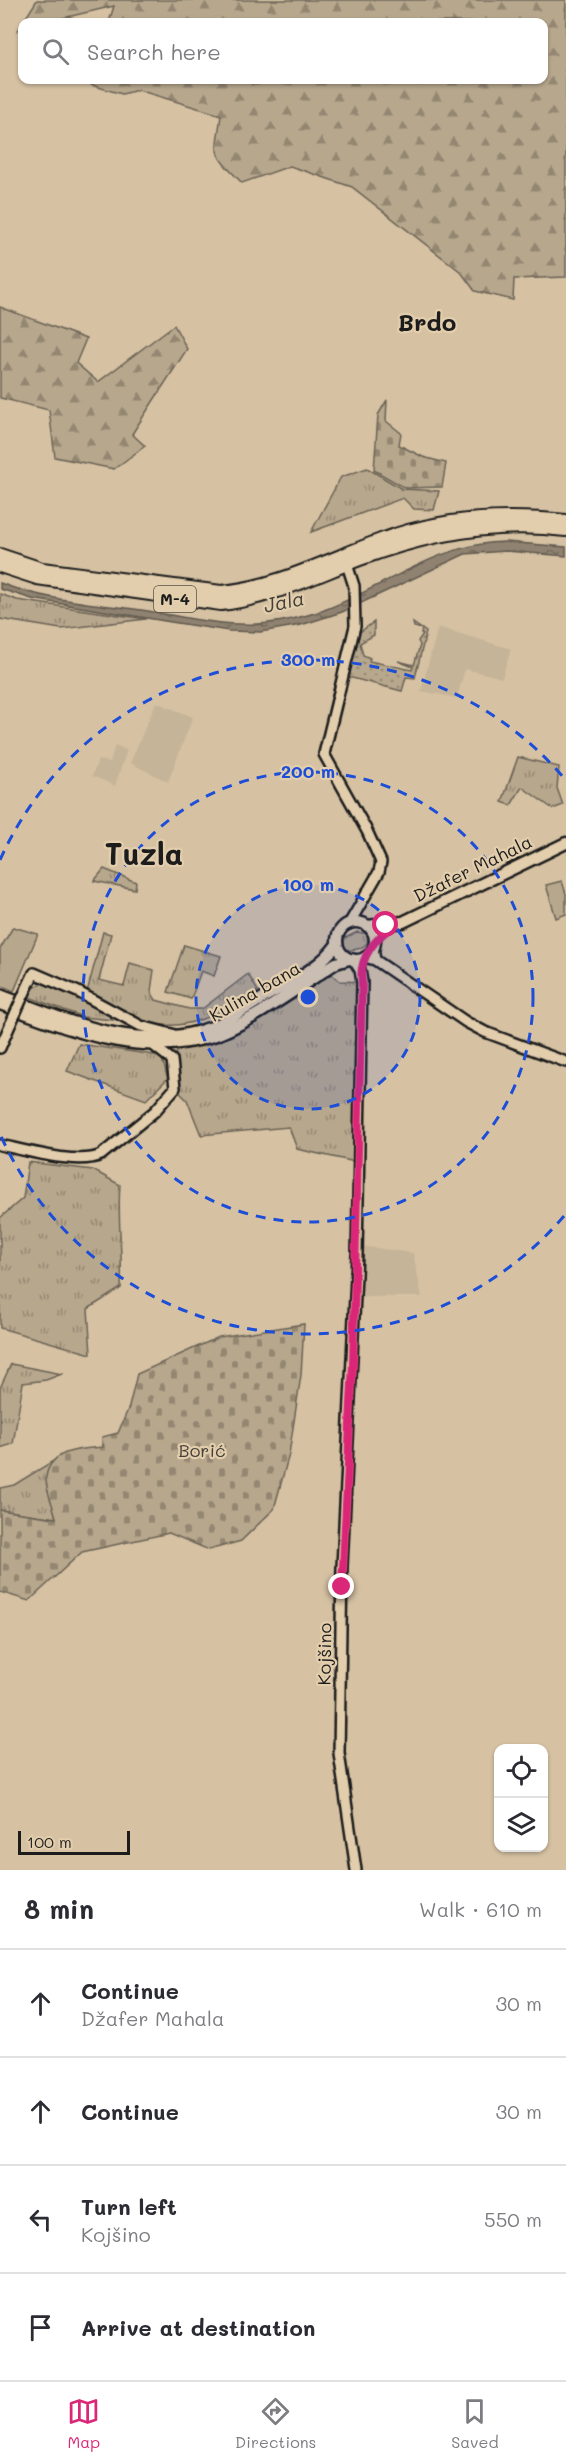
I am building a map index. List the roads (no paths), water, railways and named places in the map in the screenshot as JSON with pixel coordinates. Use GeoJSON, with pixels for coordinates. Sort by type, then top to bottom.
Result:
{"type":"FeatureCollection","features":[{"type":"Feature","properties":{"kind":"main road","name":"M-4"},"geometry":{"type":"LineString","coordinates":[[0,555],[42,569],[220,592],[238,591],[347,564],[400,534],[470,520],[528,517],[566,520]]}},
{"type":"Feature","properties":{"kind":"main road","name":"M-4"},"geometry":{"type":"LineString","coordinates":[[0,566],[37,578],[221,604],[240,602],[270,593],[403,544],[472,529],[530,526],[566,530]]}},
{"type":"Feature","properties":{"kind":"main road","name":"Džafer Mahala"},"geometry":{"type":"LineString","coordinates":[[374,946],[395,924],[566,843]]}},
{"type":"Feature","properties":{"kind":"main road"},"geometry":{"type":"LineString","coordinates":[[349,924],[365,925],[374,936],[374,946],[361,959],[340,951],[337,944],[339,933],[349,924]]}},
{"type":"Feature","properties":{"kind":"main road","name":"Džafer Mahala"},"geometry":{"type":"LineString","coordinates":[[365,925],[395,924]]}},
{"type":"Feature","properties":{"kind":"main road","name":"Kulina bana"},"geometry":{"type":"LineString","coordinates":[[0,995],[100,1031],[124,1035],[175,1035],[212,1027],[243,1010],[323,960],[337,944]]}},
{"type":"Feature","properties":{"kind":"main road","name":"Kulina bana"},"geometry":{"type":"LineString","coordinates":[[0,1004],[92,1036],[125,1044],[154,1046],[187,1042],[215,1035],[336,963],[361,959]]}},
{"type":"Feature","properties":{"kind":"street"},"geometry":{"type":"LineString","coordinates":[[347,564],[354,586],[355,615],[324,754],[367,831],[381,862],[379,872],[349,924]]}},
{"type":"Feature","properties":{"kind":"street"},"geometry":{"type":"LineString","coordinates":[[356,912],[365,925]]}},
{"type":"Feature","properties":{"kind":"street"},"geometry":{"type":"LineString","coordinates":[[361,959],[465,1022],[485,1032],[566,1062]]}},
{"type":"Feature","properties":{"kind":"street","name":"Kojšino"},"geometry":{"type":"LineString","coordinates":[[356,1870],[339,1753],[342,1567],[353,1362],[361,1131],[361,959]]}},
{"type":"Feature","properties":{"kind":"street"},"geometry":{"type":"LineString","coordinates":[[0,1048],[34,973],[78,992],[141,1026],[175,1035]]}},
{"type":"Feature","properties":{"kind":"street"},"geometry":{"type":"LineString","coordinates":[[100,1031],[118,1028],[120,1020],[117,1013]]}},
{"type":"Feature","properties":{"kind":"street"},"geometry":{"type":"LineString","coordinates":[[0,1145],[93,1159],[111,1148],[164,1102],[175,1088],[172,1060],[187,1042]]}},
{"type":"Feature","properties":{"kind":"street"},"geometry":{"type":"LineString","coordinates":[[154,1046],[172,1060]]}},
{"type":"Feature","properties":{"kind":"water"},"geometry":{"type":"Polygon","coordinates":[[[506,542],[566,547],[566,556],[506,551],[465,554],[342,612],[301,625],[260,632],[229,631],[171,622],[32,599],[0,589],[0,583],[36,594],[73,601],[216,622],[265,623],[324,610],[413,567],[458,549],[506,542]]]}},
{"type":"Feature","properties":{"kind":"district","name":"Brdo"},"geometry":{"type":"Point","coordinates":[427,323]}},
{"type":"Feature","properties":{"kind":"district","name":"Tuzla"},"geometry":{"type":"Point","coordinates":[144,855]}},
{"type":"Feature","properties":{"kind":"water label","name":"Jala"},"geometry":{"type":"Point","coordinates":[284,602]}},
{"type":"Feature","properties":{"kind":"park label","name":"Borić"},"geometry":{"type":"Point","coordinates":[202,1451]}}]}
